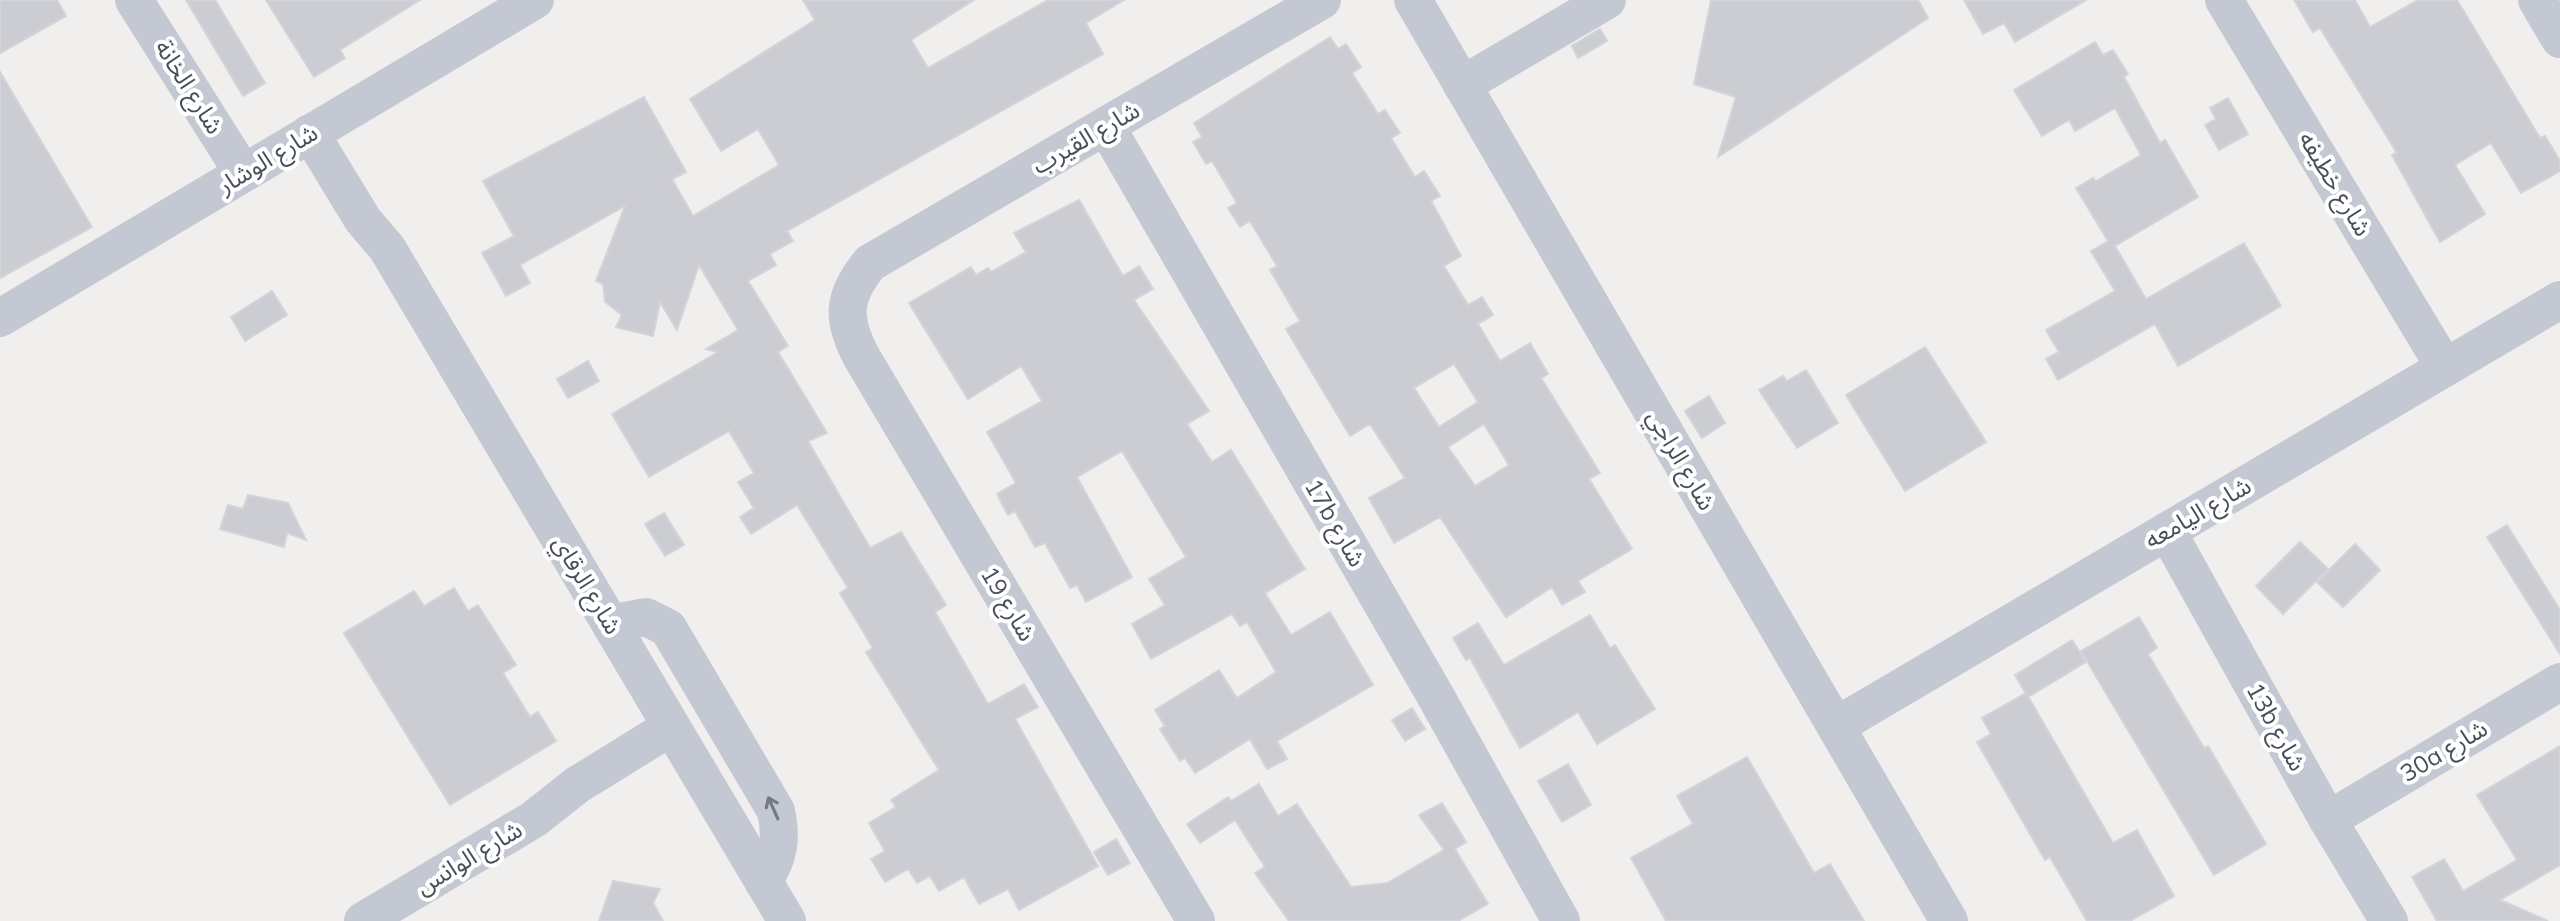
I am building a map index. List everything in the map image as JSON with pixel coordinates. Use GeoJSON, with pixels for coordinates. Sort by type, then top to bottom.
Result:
{"type":"FeatureCollection","features":[{"type":"Feature","properties":{"kind":"street","name":"شارع الخانة"},"geometry":{"type":"LineString","coordinates":[[134,0],[243,173]]}},
{"type":"Feature","properties":{"kind":"street","name":"شارع الوشار"},"geometry":{"type":"LineString","coordinates":[[0,318],[535,0]]}},
{"type":"Feature","properties":{"kind":"street","name":"شارع القيرب"},"geometry":{"type":"LineString","coordinates":[[855,281],[870,263],[1322,0]]}},
{"type":"Feature","properties":{"kind":"street","name":"شارع الراجي"},"geometry":{"type":"LineString","coordinates":[[1413,0],[1949,921]]}},
{"type":"Feature","properties":{"kind":"street"},"geometry":{"type":"LineString","coordinates":[[1462,85],[1607,0]]}},
{"type":"Feature","properties":{"kind":"street","name":"شارع خطيفه"},"geometry":{"type":"LineString","coordinates":[[2224,0],[2445,368]]}},
{"type":"Feature","properties":{"kind":"street"},"geometry":{"type":"LineString","coordinates":[[2537,0],[2560,39]]}},
{"type":"Feature","properties":{"kind":"street","name":"17b شارع"},"geometry":{"type":"LineString","coordinates":[[1106,126],[1435,695],[1561,921]]}},
{"type":"Feature","properties":{"kind":"street","name":"شارع الرقاي"},"geometry":{"type":"LineString","coordinates":[[319,128],[374,214],[387,248],[787,921]]}},
{"type":"Feature","properties":{"kind":"street","name":"شارع 19"},"geometry":{"type":"LineString","coordinates":[[855,281],[847,305],[849,332],[861,356],[1196,921]]}},
{"type":"Feature","properties":{"kind":"street","name":"شارع اليامعه"},"geometry":{"type":"LineString","coordinates":[[1836,726],[2560,300]]}},
{"type":"Feature","properties":{"kind":"street","name":"13b شارع"},"geometry":{"type":"LineString","coordinates":[[2167,531],[2328,820],[2389,921]]}},
{"type":"Feature","properties":{"kind":"street"},"geometry":{"type":"LineString","coordinates":[[614,630],[635,617],[656,620],[668,628],[776,811],[779,826],[777,855],[763,881]]}},
{"type":"Feature","properties":{"kind":"street","name":"30a شارع"},"geometry":{"type":"LineString","coordinates":[[2328,820],[2560,682]]}},
{"type":"Feature","properties":{"kind":"street","name":"شارع الوانس"},"geometry":{"type":"LineString","coordinates":[[363,921],[534,819],[568,807],[677,736]]}},
{"type":"Feature","properties":{"kind":"building"},"geometry":{"type":"Polygon","coordinates":[[[0,0],[57,0],[66,16],[0,53],[0,0]]]}},
{"type":"Feature","properties":{"kind":"building"},"geometry":{"type":"Polygon","coordinates":[[[186,0],[215,0],[265,83],[243,96],[186,0]]]}},
{"type":"Feature","properties":{"kind":"building"},"geometry":{"type":"Polygon","coordinates":[[[266,0],[420,0],[340,50],[345,58],[314,77],[266,0]]]}},
{"type":"Feature","properties":{"kind":"building"},"geometry":{"type":"Polygon","coordinates":[[[803,0],[974,0],[911,40],[928,68],[1048,0],[1124,0],[1086,23],[1103,54],[787,231],[793,241],[770,254],[776,265],[748,281],[788,346],[778,352],[827,433],[808,441],[870,548],[901,532],[946,605],[935,612],[988,704],[1024,684],[1038,707],[1015,719],[1098,866],[1019,910],[1008,889],[979,904],[964,877],[939,891],[930,876],[917,883],[908,869],[885,882],[871,859],[885,851],[869,823],[896,807],[891,800],[939,770],[866,652],[873,648],[840,593],[848,588],[797,505],[751,534],[740,517],[754,508],[738,482],[754,473],[729,431],[649,477],[612,414],[718,352],[706,349],[738,330],[699,265],[677,330],[660,302],[653,336],[616,327],[622,315],[605,302],[603,284],[596,281],[625,206],[520,265],[530,283],[506,296],[482,253],[514,236],[483,181],[644,97],[686,172],[672,179],[693,216],[779,165],[758,129],[721,151],[690,99],[815,20],[803,0]]]}},
{"type":"Feature","properties":{"kind":"building"},"geometry":{"type":"Polygon","coordinates":[[[1711,0],[1918,0],[1928,18],[1718,157],[1736,97],[1694,84],[1711,0]]]}},
{"type":"Feature","properties":{"kind":"building"},"geometry":{"type":"Polygon","coordinates":[[[1964,0],[2086,0],[2015,42],[2004,23],[1983,34],[1964,0]]]}},
{"type":"Feature","properties":{"kind":"building"},"geometry":{"type":"Polygon","coordinates":[[[2294,0],[2355,0],[2370,27],[2418,0],[2457,0],[2540,138],[2545,136],[2560,161],[2560,171],[2521,193],[2491,143],[2455,165],[2485,214],[2440,242],[2392,155],[2397,153],[2320,28],[2313,32],[2294,0]]]}},
{"type":"Feature","properties":{"kind":"building"},"geometry":{"type":"Polygon","coordinates":[[[1600,29],[1607,41],[1578,58],[1572,46],[1600,29]]]}},
{"type":"Feature","properties":{"kind":"building"},"geometry":{"type":"Polygon","coordinates":[[[1330,37],[1338,49],[1346,44],[1361,67],[1352,73],[1378,114],[1385,110],[1400,133],[1391,138],[1415,177],[1424,171],[1440,196],[1431,201],[1461,256],[1444,266],[1468,305],[1482,297],[1493,315],[1478,324],[1500,361],[1530,343],[1548,374],[1541,378],[1600,473],[1589,479],[1632,549],[1578,581],[1585,592],[1562,605],[1552,587],[1506,617],[1440,517],[1394,543],[1369,498],[1405,478],[1370,424],[1350,436],[1286,329],[1300,321],[1270,270],[1277,266],[1250,221],[1240,227],[1228,208],[1237,203],[1212,161],[1206,164],[1193,142],[1202,137],[1194,123],[1330,37]],[[1454,364],[1414,388],[1439,427],[1478,402],[1454,364]],[[1484,424],[1448,447],[1475,486],[1509,465],[1484,424]]]}},
{"type":"Feature","properties":{"kind":"building"},"geometry":{"type":"Polygon","coordinates":[[[2095,42],[2103,55],[2113,50],[2128,74],[2124,77],[2160,143],[2165,140],[2198,197],[2115,246],[2146,299],[2244,243],[2281,306],[2178,366],[2155,324],[2058,380],[2046,359],[2059,352],[2046,330],[2115,291],[2091,251],[2108,241],[2076,188],[2093,178],[2096,181],[2141,155],[2115,108],[2075,131],[2069,120],[2042,136],[2014,90],[2095,42]]]}},
{"type":"Feature","properties":{"kind":"building"},"geometry":{"type":"Polygon","coordinates":[[[0,72],[92,227],[0,278],[0,72]]]}},
{"type":"Feature","properties":{"kind":"building"},"geometry":{"type":"Polygon","coordinates":[[[2228,98],[2248,134],[2219,150],[2205,125],[2216,119],[2210,108],[2228,98]]]}},
{"type":"Feature","properties":{"kind":"building"},"geometry":{"type":"Polygon","coordinates":[[[1079,200],[1123,276],[1139,266],[1153,289],[1134,300],[1209,411],[1187,424],[1212,462],[1231,450],[1305,569],[1265,593],[1291,635],[1330,612],[1373,685],[1277,741],[1287,759],[1267,769],[1250,739],[1195,773],[1185,758],[1180,761],[1160,729],[1165,726],[1155,710],[1219,670],[1237,698],[1276,672],[1247,622],[1240,626],[1232,614],[1151,659],[1132,624],[1165,605],[1149,579],[1186,557],[1122,451],[1077,477],[1132,577],[1086,602],[1077,585],[1070,588],[1045,543],[1035,547],[1015,511],[1008,515],[997,494],[1016,483],[987,432],[1042,401],[1021,366],[968,399],[909,303],[971,267],[976,275],[988,268],[991,272],[1026,252],[1014,233],[1079,200]]]}},
{"type":"Feature","properties":{"kind":"building"},"geometry":{"type":"Polygon","coordinates":[[[272,291],[287,315],[245,341],[231,317],[272,291]]]}},
{"type":"Feature","properties":{"kind":"building"},"geometry":{"type":"Polygon","coordinates":[[[1925,347],[1986,442],[1905,491],[1846,395],[1925,347]]]}},
{"type":"Feature","properties":{"kind":"building"},"geometry":{"type":"Polygon","coordinates":[[[588,361],[599,381],[568,398],[557,379],[588,361]]]}},
{"type":"Feature","properties":{"kind":"building"},"geometry":{"type":"Polygon","coordinates":[[[1806,370],[1838,423],[1797,448],[1759,390],[1783,376],[1787,381],[1806,370]]]}},
{"type":"Feature","properties":{"kind":"building"},"geometry":{"type":"Polygon","coordinates":[[[1709,396],[1725,423],[1702,438],[1685,411],[1709,396]]]}},
{"type":"Feature","properties":{"kind":"building"},"geometry":{"type":"Polygon","coordinates":[[[248,495],[288,503],[306,540],[287,533],[284,547],[220,529],[228,505],[243,509],[248,495]]]}},
{"type":"Feature","properties":{"kind":"building"},"geometry":{"type":"Polygon","coordinates":[[[664,513],[684,545],[665,556],[645,524],[664,513]]]}},
{"type":"Feature","properties":{"kind":"building"},"geometry":{"type":"Polygon","coordinates":[[[2507,525],[2560,610],[2560,654],[2487,537],[2507,525]]]}},
{"type":"Feature","properties":{"kind":"building"},"geometry":{"type":"Polygon","coordinates":[[[2300,542],[2328,569],[2283,614],[2256,586],[2300,542]]]}},
{"type":"Feature","properties":{"kind":"building"},"geometry":{"type":"Polygon","coordinates":[[[2355,544],[2380,570],[2343,607],[2317,582],[2355,544]]]}},
{"type":"Feature","properties":{"kind":"building"},"geometry":{"type":"Polygon","coordinates":[[[454,588],[468,611],[478,605],[516,665],[503,673],[530,717],[538,712],[556,741],[450,805],[344,633],[414,591],[424,606],[454,588]]]}},
{"type":"Feature","properties":{"kind":"building"},"geometry":{"type":"Polygon","coordinates":[[[1590,615],[1610,648],[1615,645],[1655,709],[1597,744],[1578,712],[1520,748],[1470,658],[1466,660],[1453,638],[1478,623],[1504,665],[1590,615]]]}},
{"type":"Feature","properties":{"kind":"building"},"geometry":{"type":"Polygon","coordinates":[[[2139,617],[2157,648],[2148,654],[2204,748],[2208,746],[2266,844],[2214,875],[2081,651],[2139,617]]]}},
{"type":"Feature","properties":{"kind":"building"},"geometry":{"type":"Polygon","coordinates":[[[2072,640],[2086,662],[2028,697],[2015,675],[2072,640]]]}},
{"type":"Feature","properties":{"kind":"building"},"geometry":{"type":"Polygon","coordinates":[[[2026,693],[2113,843],[2137,830],[2174,896],[2130,921],[2087,921],[2050,857],[2045,860],[1977,742],[1991,734],[1982,718],[2026,693]]]}},
{"type":"Feature","properties":{"kind":"building"},"geometry":{"type":"Polygon","coordinates":[[[1412,708],[1425,729],[1405,741],[1392,720],[1412,708]]]}},
{"type":"Feature","properties":{"kind":"building"},"geometry":{"type":"Polygon","coordinates":[[[2560,746],[2560,865],[2500,900],[2548,921],[2437,921],[2412,877],[2444,859],[2463,891],[2517,860],[2477,795],[2560,746]]]}},
{"type":"Feature","properties":{"kind":"building"},"geometry":{"type":"Polygon","coordinates":[[[1747,757],[1814,873],[1830,864],[1864,921],[1666,921],[1631,858],[1693,824],[1677,796],[1747,757]]]}},
{"type":"Feature","properties":{"kind":"building"},"geometry":{"type":"Polygon","coordinates":[[[1568,764],[1591,805],[1562,822],[1538,781],[1568,764]]]}},
{"type":"Feature","properties":{"kind":"building"},"geometry":{"type":"Polygon","coordinates":[[[1259,784],[1278,816],[1297,804],[1351,887],[1387,883],[1444,850],[1419,815],[1442,803],[1466,842],[1455,849],[1488,904],[1458,921],[1289,921],[1255,873],[1265,867],[1235,820],[1200,843],[1187,824],[1228,797],[1231,801],[1259,784]]]}},
{"type":"Feature","properties":{"kind":"building"},"geometry":{"type":"Polygon","coordinates":[[[1116,839],[1130,863],[1108,875],[1094,852],[1116,839]]]}},
{"type":"Feature","properties":{"kind":"building"},"geometry":{"type":"Polygon","coordinates":[[[613,881],[660,889],[653,903],[663,921],[599,921],[613,881]]]}}]}
